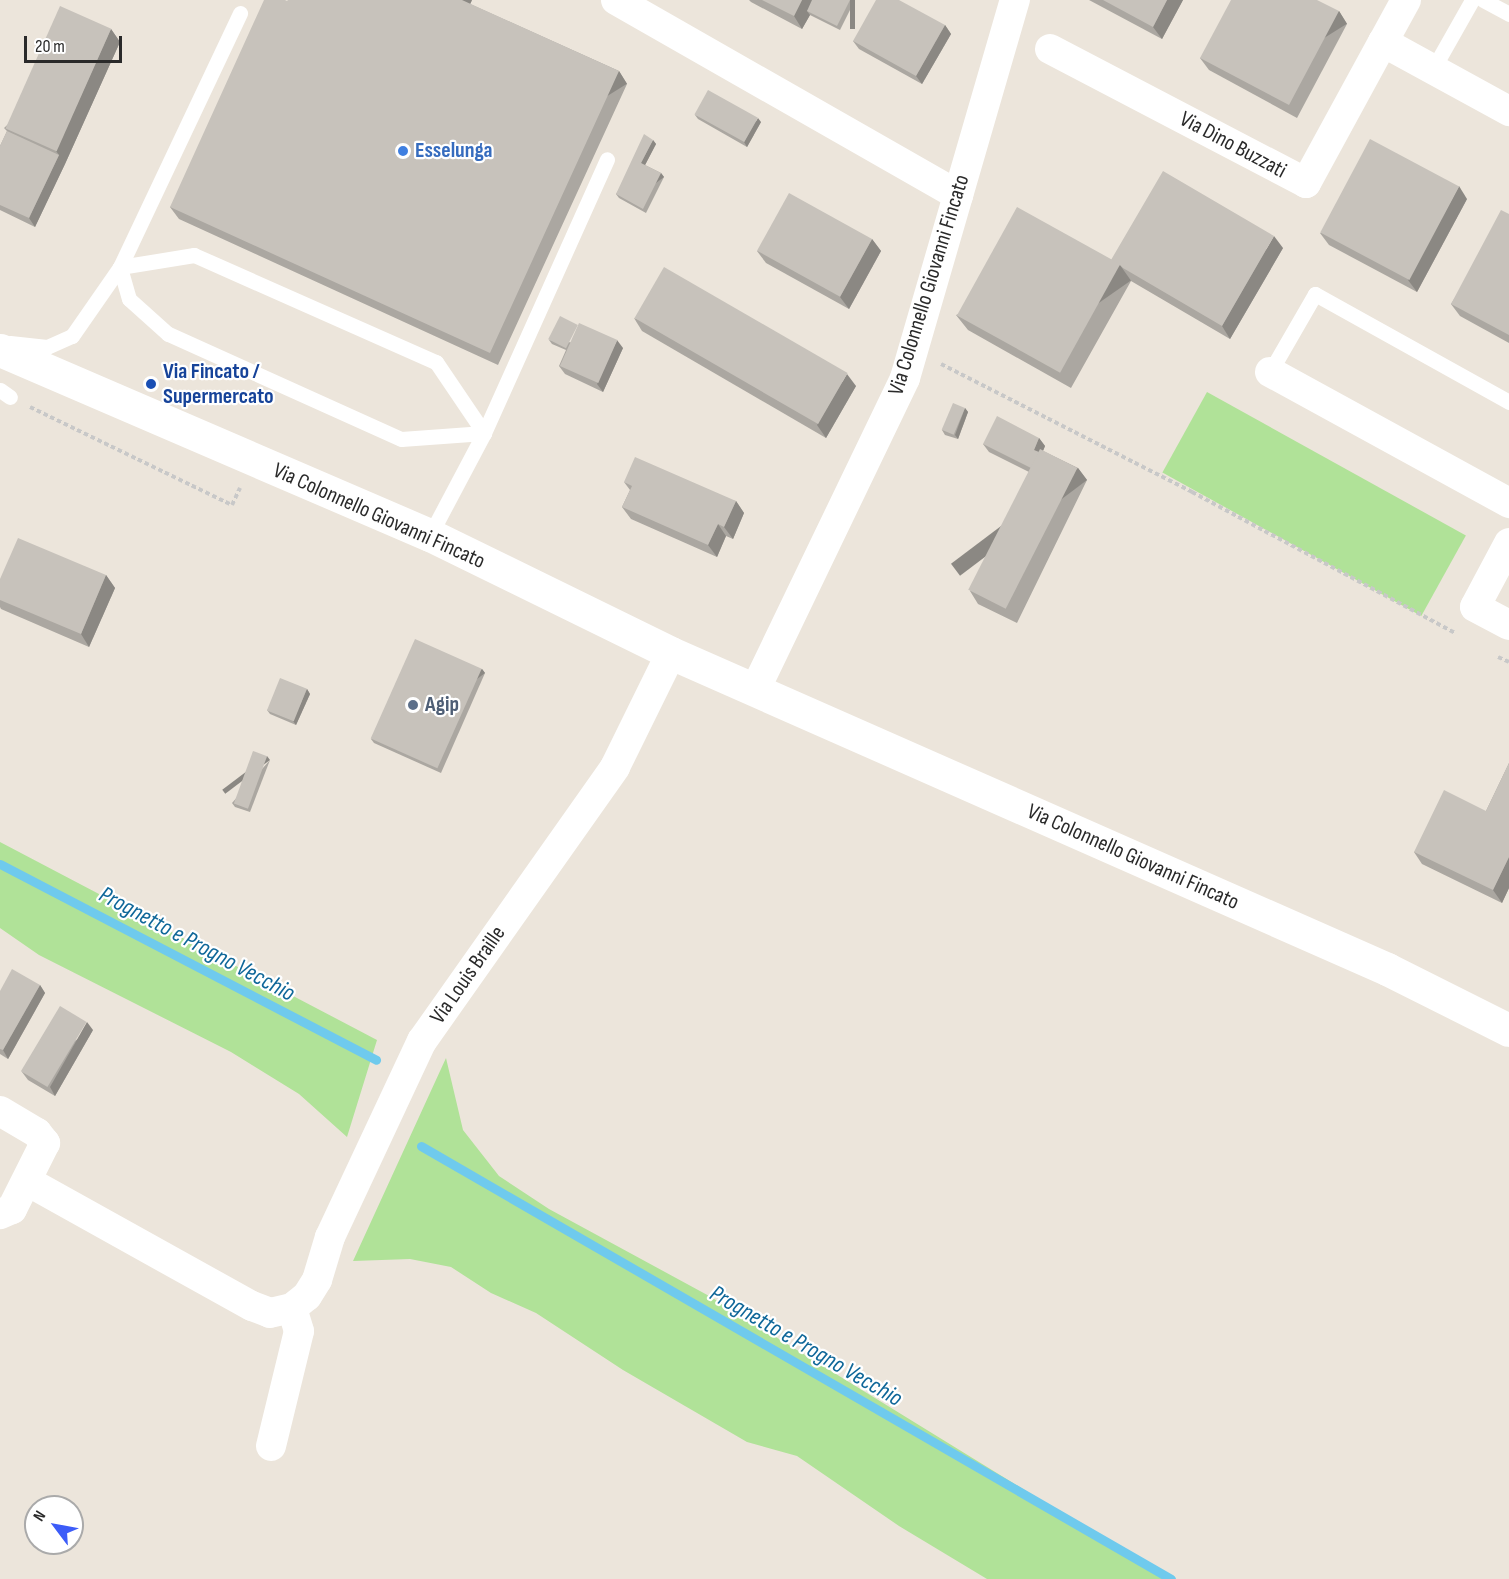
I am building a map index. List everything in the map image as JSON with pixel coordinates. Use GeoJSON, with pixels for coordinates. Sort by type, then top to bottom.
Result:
{"type":"FeatureCollection","features":[{"type":"Feature","properties":{"kind":"main road","name":"Via Colonnello Giovanni Fincato"},"geometry":{"type":"LineString","coordinates":[[0,350],[116,396],[253,462],[430,535],[671,653],[1387,969],[1509,1030]]}},
{"type":"Feature","properties":{"kind":"street"},"geometry":{"type":"LineString","coordinates":[[616,0],[958,195]]}},
{"type":"Feature","properties":{"kind":"street","name":"Via Colonnello Giovanni Fincato"},"geometry":{"type":"LineString","coordinates":[[755,690],[904,378],[1015,0]]}},
{"type":"Feature","properties":{"kind":"street","name":"Via Dino Buzzati"},"geometry":{"type":"LineString","coordinates":[[1050,49],[1306,183],[1406,0]]}},
{"type":"Feature","properties":{"kind":"street"},"geometry":{"type":"LineString","coordinates":[[1383,42],[1509,111]]}},
{"type":"Feature","properties":{"kind":"street"},"geometry":{"type":"LineString","coordinates":[[1270,372],[1509,503]]}},
{"type":"Feature","properties":{"kind":"street"},"geometry":{"type":"LineString","coordinates":[[1509,543],[1475,607],[1509,625]]}},
{"type":"Feature","properties":{"kind":"street","name":"Via Louis Braille"},"geometry":{"type":"LineString","coordinates":[[292,1308],[307,1296],[318,1280],[330,1237],[422,1041],[615,767],[671,653]]}},
{"type":"Feature","properties":{"kind":"street"},"geometry":{"type":"LineString","coordinates":[[0,1111],[37,1133],[45,1143],[12,1209],[0,1214]]}},
{"type":"Feature","properties":{"kind":"street"},"geometry":{"type":"LineString","coordinates":[[27,1181],[252,1306],[270,1313],[292,1308],[299,1330],[271,1446]]}},
{"type":"Feature","properties":{"kind":"lane"},"geometry":{"type":"LineString","coordinates":[[1433,69],[1472,0]]}},
{"type":"Feature","properties":{"kind":"lane"},"geometry":{"type":"LineString","coordinates":[[1483,0],[1509,14]]}},
{"type":"Feature","properties":{"kind":"lane"},"geometry":{"type":"LineString","coordinates":[[0,342],[47,347],[72,336],[120,267],[240,13]]}},
{"type":"Feature","properties":{"kind":"lane"},"geometry":{"type":"LineString","coordinates":[[430,535],[484,433],[607,159]]}},
{"type":"Feature","properties":{"kind":"lane"},"geometry":{"type":"LineString","coordinates":[[120,267],[194,255],[436,362],[484,433]]}},
{"type":"Feature","properties":{"kind":"lane"},"geometry":{"type":"LineString","coordinates":[[120,267],[129,299],[168,334],[401,439],[484,433]]}},
{"type":"Feature","properties":{"kind":"lane"},"geometry":{"type":"LineString","coordinates":[[1270,372],[1315,294],[1509,402]]}},
{"type":"Feature","properties":{"kind":"path"},"geometry":{"type":"LineString","coordinates":[[913,350],[1192,492],[1456,634]]}},
{"type":"Feature","properties":{"kind":"path"},"geometry":{"type":"LineString","coordinates":[[1488,651],[1509,662]]}},
{"type":"Feature","properties":{"kind":"green space"},"geometry":{"type":"Polygon","coordinates":[[[1207,392],[1466,536],[1421,616],[1162,472],[1207,392]]]}},
{"type":"Feature","properties":{"kind":"green space"},"geometry":{"type":"Polygon","coordinates":[[[0,842],[377,1040],[347,1137],[299,1094],[231,1052],[39,955],[0,928],[0,842]]]}},
{"type":"Feature","properties":{"kind":"green space"},"geometry":{"type":"Polygon","coordinates":[[[446,1058],[463,1130],[499,1176],[549,1209],[711,1297],[1169,1579],[987,1579],[899,1526],[797,1456],[747,1442],[623,1370],[536,1313],[491,1293],[451,1267],[410,1259],[353,1261],[446,1058]]]}},
{"type":"Feature","properties":{"kind":"building","name":"Esselunga"},"geometry":{"type":"Polygon","coordinates":[[[264,0],[462,0],[619,71],[490,353],[170,207],[264,0]]]}},
{"type":"Feature","properties":{"kind":"building"},"geometry":{"type":"Polygon","coordinates":[[[762,0],[802,0],[794,16],[762,0]]]}},
{"type":"Feature","properties":{"kind":"building"},"geometry":{"type":"Polygon","coordinates":[[[812,0],[850,0],[837,26],[807,11],[812,0]]]}},
{"type":"Feature","properties":{"kind":"building"},"geometry":{"type":"Polygon","coordinates":[[[876,0],[899,0],[945,25],[916,76],[853,41],[876,0]]]}},
{"type":"Feature","properties":{"kind":"building"},"geometry":{"type":"Polygon","coordinates":[[[1103,0],[1167,0],[1153,27],[1103,0]]]}},
{"type":"Feature","properties":{"kind":"building"},"geometry":{"type":"Polygon","coordinates":[[[1231,0],[1317,0],[1339,11],[1289,105],[1200,58],[1231,0]]]}},
{"type":"Feature","properties":{"kind":"building"},"geometry":{"type":"Polygon","coordinates":[[[60,6],[111,29],[57,151],[5,128],[60,6]]]}},
{"type":"Feature","properties":{"kind":"building"},"geometry":{"type":"Polygon","coordinates":[[[708,90],[758,118],[744,142],[694,114],[708,90]]]}},
{"type":"Feature","properties":{"kind":"building"},"geometry":{"type":"Polygon","coordinates":[[[7,131],[59,155],[29,218],[0,205],[0,146],[7,131]]]}},
{"type":"Feature","properties":{"kind":"building"},"geometry":{"type":"Polygon","coordinates":[[[644,134],[653,140],[641,163],[661,173],[643,209],[616,194],[644,134]]]}},
{"type":"Feature","properties":{"kind":"building"},"geometry":{"type":"Polygon","coordinates":[[[1370,139],[1459,186],[1409,280],[1320,233],[1370,139]]]}},
{"type":"Feature","properties":{"kind":"building"},"geometry":{"type":"Polygon","coordinates":[[[1163,171],[1274,236],[1222,326],[1111,260],[1163,171]]]}},
{"type":"Feature","properties":{"kind":"building"},"geometry":{"type":"Polygon","coordinates":[[[789,193],[872,239],[840,297],[757,251],[789,193]]]}},
{"type":"Feature","properties":{"kind":"building"},"geometry":{"type":"Polygon","coordinates":[[[1017,207],[1120,264],[1060,373],[957,315],[1017,207]]]}},
{"type":"Feature","properties":{"kind":"building"},"geometry":{"type":"Polygon","coordinates":[[[1501,210],[1509,214],[1509,335],[1451,304],[1501,210]]]}},
{"type":"Feature","properties":{"kind":"building"},"geometry":{"type":"Polygon","coordinates":[[[664,267],[848,373],[818,424],[634,318],[664,267]]]}},
{"type":"Feature","properties":{"kind":"building"},"geometry":{"type":"Polygon","coordinates":[[[560,316],[578,325],[566,348],[548,339],[560,316]]]}},
{"type":"Feature","properties":{"kind":"building"},"geometry":{"type":"Polygon","coordinates":[[[579,323],[617,340],[598,383],[560,366],[579,323]]]}},
{"type":"Feature","properties":{"kind":"building"},"geometry":{"type":"Polygon","coordinates":[[[953,403],[965,408],[954,435],[942,430],[953,403]]]}},
{"type":"Feature","properties":{"kind":"building"},"geometry":{"type":"Polygon","coordinates":[[[997,416],[1039,438],[1034,450],[1039,452],[1031,468],[983,444],[997,416]]]}},
{"type":"Feature","properties":{"kind":"building"},"geometry":{"type":"Polygon","coordinates":[[[1040,449],[1077,468],[1006,609],[968,590],[1040,449]]]}},
{"type":"Feature","properties":{"kind":"building"},"geometry":{"type":"Polygon","coordinates":[[[635,457],[736,501],[724,527],[718,524],[708,545],[622,507],[632,486],[624,482],[635,457]]]}},
{"type":"Feature","properties":{"kind":"building"},"geometry":{"type":"Polygon","coordinates":[[[18,538],[106,575],[81,634],[0,600],[0,579],[18,538]]]}},
{"type":"Feature","properties":{"kind":"building"},"geometry":{"type":"Polygon","coordinates":[[[415,639],[482,669],[437,768],[371,739],[415,639]]]}},
{"type":"Feature","properties":{"kind":"building"},"geometry":{"type":"Polygon","coordinates":[[[280,678],[307,689],[294,721],[267,710],[280,678]]]}},
{"type":"Feature","properties":{"kind":"building"},"geometry":{"type":"Polygon","coordinates":[[[253,751],[267,756],[248,809],[234,804],[253,751]]]}},
{"type":"Feature","properties":{"kind":"building"},"geometry":{"type":"Polygon","coordinates":[[[1509,763],[1509,857],[1493,890],[1414,852],[1444,790],[1486,811],[1509,763]]]}},
{"type":"Feature","properties":{"kind":"building"},"geometry":{"type":"Polygon","coordinates":[[[12,969],[40,985],[3,1050],[0,1049],[0,991],[12,969]]]}},
{"type":"Feature","properties":{"kind":"building"},"geometry":{"type":"Polygon","coordinates":[[[60,1006],[87,1022],[47,1087],[21,1071],[60,1006]]]}},
{"type":"Feature","properties":{"kind":"waterway","name":"Prognetto e Progno Vecchio"},"geometry":{"type":"LineString","coordinates":[[0,864],[376,1060]]}},
{"type":"Feature","properties":{"kind":"waterway","name":"Prognetto e Progno Vecchio"},"geometry":{"type":"LineString","coordinates":[[421,1146],[1171,1579]]}},
{"type":"Feature","properties":{"kind":"place","name":"Esselunga"},"geometry":{"type":"Point","coordinates":[403,151]}},
{"type":"Feature","properties":{"kind":"place","name":"Via Fincato / Supermercato"},"geometry":{"type":"Point","coordinates":[151,384]}},
{"type":"Feature","properties":{"kind":"place","name":"Agip"},"geometry":{"type":"Point","coordinates":[413,705]}}]}
